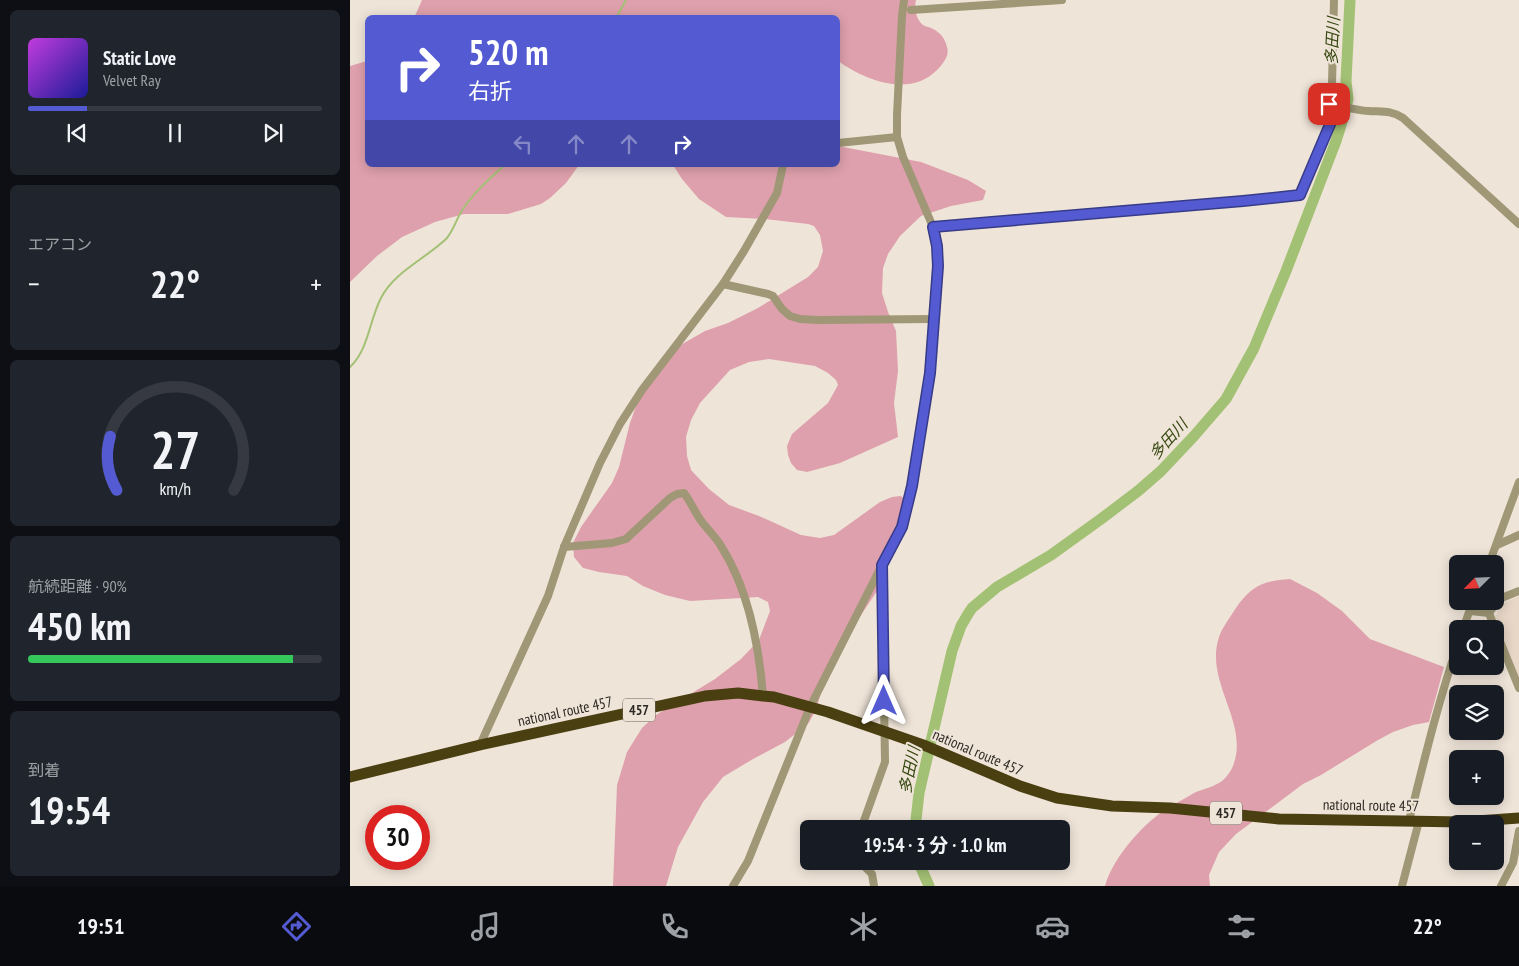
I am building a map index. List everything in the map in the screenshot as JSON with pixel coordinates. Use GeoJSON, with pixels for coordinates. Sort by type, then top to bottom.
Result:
{"type":"FeatureCollection","features":[{"type":"Feature","properties":{"kind":"highway","name":"national route 457"},"geometry":{"type":"LineString","coordinates":[[350,777],[480,744],[705,696],[738,693],[774,697],[828,712],[926,746],[1020,786],[1057,798],[1112,806],[1170,808],[1279,818],[1462,822],[1519,818]]}},
{"type":"Feature","properties":{"kind":"street"},"geometry":{"type":"LineString","coordinates":[[733,886],[748,861],[810,707],[902,527],[912,486],[930,373],[938,266],[937,246],[933,227],[897,137],[897,105],[904,0]]}},
{"type":"Feature","properties":{"kind":"street"},"geometry":{"type":"LineString","coordinates":[[911,10],[1062,0]]}},
{"type":"Feature","properties":{"kind":"street"},"geometry":{"type":"LineString","coordinates":[[933,227],[1300,195],[1331,122],[1329,104],[1332,84],[1334,0]]}},
{"type":"Feature","properties":{"kind":"street"},"geometry":{"type":"LineString","coordinates":[[1329,104],[1364,110],[1386,110],[1403,118],[1519,224]]}},
{"type":"Feature","properties":{"kind":"street"},"geometry":{"type":"LineString","coordinates":[[840,143],[897,137]]}},
{"type":"Feature","properties":{"kind":"street"},"geometry":{"type":"LineString","coordinates":[[480,744],[548,596],[564,547],[600,464],[628,411],[723,284],[744,251],[777,193],[783,167]]}},
{"type":"Feature","properties":{"kind":"street"},"geometry":{"type":"LineString","coordinates":[[723,284],[773,296],[782,309],[790,316],[800,319],[933,319]]}},
{"type":"Feature","properties":{"kind":"street"},"geometry":{"type":"LineString","coordinates":[[1492,555],[1519,482]]}},
{"type":"Feature","properties":{"kind":"street"},"geometry":{"type":"LineString","coordinates":[[564,547],[612,543],[626,539],[670,498],[684,493],[701,520],[721,546],[742,589],[754,632],[763,696]]}},
{"type":"Feature","properties":{"kind":"street"},"geometry":{"type":"LineString","coordinates":[[1496,545],[1519,535]]}},
{"type":"Feature","properties":{"kind":"street"},"geometry":{"type":"LineString","coordinates":[[864,820],[885,762],[882,565]]}},
{"type":"Feature","properties":{"kind":"street"},"geometry":{"type":"LineString","coordinates":[[1489,613],[1499,599],[1519,591]]}},
{"type":"Feature","properties":{"kind":"street"},"geometry":{"type":"LineString","coordinates":[[1466,620],[1470,611],[1489,613]]}},
{"type":"Feature","properties":{"kind":"street"},"geometry":{"type":"LineString","coordinates":[[1489,613],[1492,620]]}},
{"type":"Feature","properties":{"kind":"street"},"geometry":{"type":"LineString","coordinates":[[1504,651],[1519,688]]}},
{"type":"Feature","properties":{"kind":"street"},"geometry":{"type":"LineString","coordinates":[[1402,886],[1435,717],[1449,673]]}},
{"type":"Feature","properties":{"kind":"street"},"geometry":{"type":"LineString","coordinates":[[1501,886],[1513,863],[1519,831]]}},
{"type":"Feature","properties":{"kind":"street"},"geometry":{"type":"LineString","coordinates":[[868,870],[872,874],[874,886]]}},
{"type":"Feature","properties":{"kind":"shaded area"},"geometry":{"type":"Polygon","coordinates":[[[422,0],[916,0],[915,10],[917,17],[923,25],[932,28],[940,34],[945,41],[948,52],[941,66],[926,78],[914,83],[900,84],[874,80],[840,62],[840,15],[415,15],[422,0]]]}},
{"type":"Feature","properties":{"kind":"shaded area"},"geometry":{"type":"Polygon","coordinates":[[[365,62],[365,167],[578,167],[566,183],[541,204],[508,214],[464,214],[435,222],[402,237],[377,256],[350,282],[350,66],[365,62]]]}},
{"type":"Feature","properties":{"kind":"shaded area"},"geometry":{"type":"Polygon","coordinates":[[[840,146],[921,162],[968,180],[986,191],[983,200],[951,206],[921,216],[900,236],[888,254],[883,268],[882,293],[896,331],[898,371],[894,403],[898,437],[840,463],[807,472],[797,470],[791,463],[788,455],[787,446],[792,434],[828,403],[838,385],[836,380],[828,373],[815,366],[769,359],[749,362],[730,370],[700,403],[691,420],[686,437],[687,456],[691,470],[709,489],[729,505],[801,535],[820,538],[834,535],[880,502],[900,496],[907,499],[904,526],[877,591],[849,633],[822,689],[816,710],[808,724],[785,742],[723,777],[703,802],[678,847],[666,886],[613,886],[617,785],[627,752],[642,728],[656,715],[715,679],[741,659],[759,640],[770,611],[768,602],[758,597],[690,601],[665,595],[643,586],[627,576],[583,568],[574,557],[573,543],[581,527],[612,483],[619,467],[630,423],[640,395],[667,356],[684,343],[705,331],[728,323],[758,308],[808,277],[818,267],[823,251],[820,235],[814,226],[765,219],[726,217],[699,199],[674,167],[840,167],[840,146]]]}},
{"type":"Feature","properties":{"kind":"shaded area"},"geometry":{"type":"Polygon","coordinates":[[[1290,579],[1317,593],[1342,611],[1370,639],[1444,667],[1429,722],[1393,732],[1378,740],[1303,784],[1236,834],[1219,852],[1209,875],[1210,886],[1105,886],[1115,863],[1141,830],[1171,806],[1194,793],[1219,783],[1231,770],[1237,750],[1236,734],[1217,670],[1216,654],[1219,637],[1234,611],[1251,591],[1271,581],[1290,579]]]}},
{"type":"Feature","properties":{"kind":"shaded area"},"geometry":{"type":"Polygon","coordinates":[[[1519,596],[1519,679],[1504,642],[1504,620],[1495,620],[1494,618],[1499,610],[1504,610],[1504,603],[1519,596]]]}},
{"type":"Feature","properties":{"kind":"waterway"},"geometry":{"type":"LineString","coordinates":[[618,15],[626,0]]}},
{"type":"Feature","properties":{"kind":"waterway","name":"多田川"},"geometry":{"type":"LineString","coordinates":[[916,820],[919,793],[952,651],[961,626],[972,608],[997,587],[1051,555],[1101,519],[1161,471],[1226,399],[1254,348],[1286,271],[1336,141],[1345,112],[1348,99],[1346,81],[1350,0]]}},
{"type":"Feature","properties":{"kind":"waterway"},"geometry":{"type":"LineString","coordinates":[[350,367],[361,352],[377,307],[387,289],[402,273],[446,239],[467,204],[482,186],[503,167]]}},
{"type":"Feature","properties":{"kind":"waterway","name":"多田川"},"geometry":{"type":"LineString","coordinates":[[922,870],[929,886]]}},
{"type":"Feature","properties":{"kind":"route"},"geometry":{"type":"LineString","coordinates":[[884,701],[882,565],[902,527],[912,486],[930,373],[938,266],[937,246],[933,227],[1300,195],[1331,122],[1329,104]]}}]}
